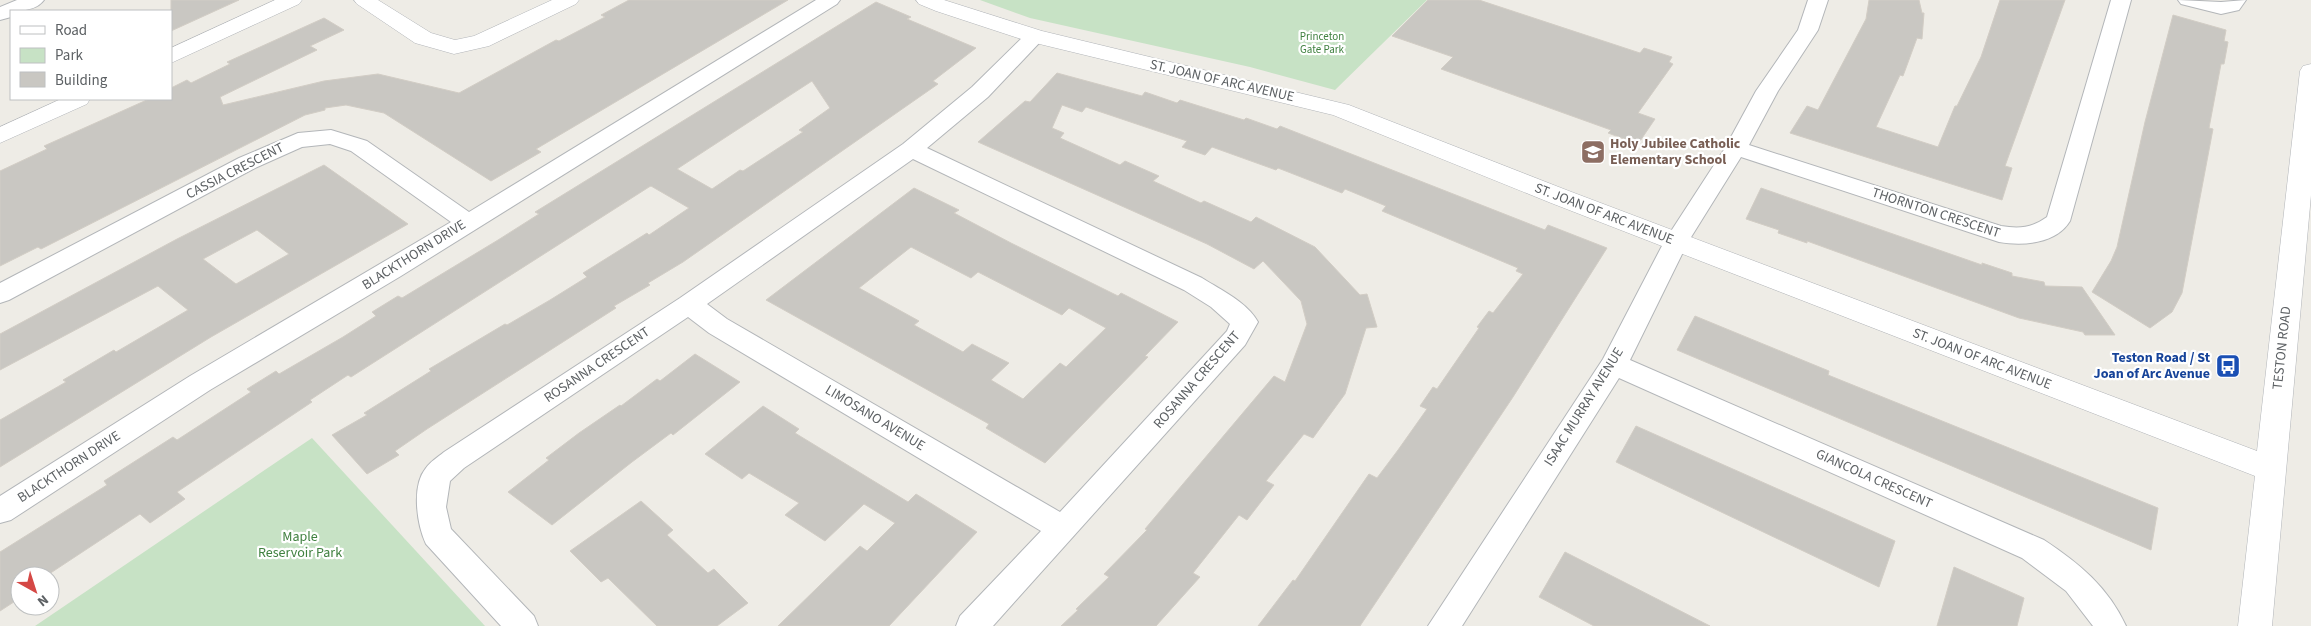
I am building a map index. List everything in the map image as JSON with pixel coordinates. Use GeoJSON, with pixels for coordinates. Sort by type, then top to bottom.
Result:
{"type":"FeatureCollection","features":[{"type":"Feature","properties":{"kind":"street"},"geometry":{"type":"LineString","coordinates":[[0,14],[34,0]]}},
{"type":"Feature","properties":{"kind":"street"},"geometry":{"type":"LineString","coordinates":[[172,56],[292,0]]}},
{"type":"Feature","properties":{"kind":"street"},"geometry":{"type":"LineString","coordinates":[[364,0],[423,38],[454,47],[481,41],[569,0]]}},
{"type":"Feature","properties":{"kind":"street","name":"BLACKTHORN DRIVE"},"geometry":{"type":"LineString","coordinates":[[0,511],[200,382],[392,270],[467,222],[830,0]]}},
{"type":"Feature","properties":{"kind":"street","name":"ST. JOAN OF ARC AVENUE"},"geometry":{"type":"LineString","coordinates":[[926,0],[943,8],[1035,36],[1341,110],[1676,242],[2270,469]]}},
{"type":"Feature","properties":{"kind":"street","name":"ISAAC MURRAY AVENUE"},"geometry":{"type":"LineString","coordinates":[[1450,624],[1614,364],[1676,242],[1736,148],[1767,91],[1808,30],[1818,0]]}},
{"type":"Feature","properties":{"kind":"street","name":"THORNTON CRESCENT"},"geometry":{"type":"LineString","coordinates":[[1736,148],[1992,232],[2017,237],[2035,236],[2047,231],[2058,221],[2121,0]]}},
{"type":"Feature","properties":{"kind":"street"},"geometry":{"type":"LineString","coordinates":[[2188,0],[2221,8],[2232,6],[2236,0]]}},
{"type":"Feature","properties":{"kind":"street","name":"ROSANNA CRESCENT"},"geometry":{"type":"LineString","coordinates":[[522,626],[437,536],[431,507],[436,476],[454,460],[689,304],[911,149],[980,92],[1035,36]]}},
{"type":"Feature","properties":{"kind":"street","name":"TESTON ROAD"},"geometry":{"type":"LineString","coordinates":[[2255,626],[2311,71]]}},
{"type":"Feature","properties":{"kind":"street"},"geometry":{"type":"LineString","coordinates":[[0,136],[77,100]]}},
{"type":"Feature","properties":{"kind":"street","name":"CASSIA CRESCENT"},"geometry":{"type":"LineString","coordinates":[[0,294],[247,163],[298,140],[331,136],[360,146],[467,222]]}},
{"type":"Feature","properties":{"kind":"street","name":"ROSANNA CRESCENT"},"geometry":{"type":"LineString","coordinates":[[911,149],[1192,284],[1220,300],[1245,322],[1236,338],[1063,529],[972,626]]}},
{"type":"Feature","properties":{"kind":"street","name":"LIMOSANO AVENUE"},"geometry":{"type":"LineString","coordinates":[[689,304],[718,326],[1063,529]]}},
{"type":"Feature","properties":{"kind":"street","name":"GIANCOLA CRESCENT"},"geometry":{"type":"LineString","coordinates":[[1614,364],[2033,549],[2071,574],[2096,601],[2110,626]]}},
{"type":"Feature","properties":{"kind":"green space","name":"Princeton Gate Park"},"geometry":{"type":"Polygon","coordinates":[[[980,0],[1427,0],[1335,90],[1250,67],[1030,18],[980,0]]]}},
{"type":"Feature","properties":{"kind":"green space","name":"Maple Reservoir Park"},"geometry":{"type":"Polygon","coordinates":[[[312,438],[485,626],[35,626],[50,616],[60,616],[60,609],[312,438]]]}},
{"type":"Feature","properties":{"kind":"building"},"geometry":{"type":"Polygon","coordinates":[[[171,0],[239,0],[172,31],[171,0]]]}},
{"type":"Feature","properties":{"kind":"building"},"geometry":{"type":"Polygon","coordinates":[[[629,0],[788,0],[536,149],[541,152],[491,181],[384,113],[346,105],[325,108],[325,110],[305,115],[41,249],[38,247],[0,266],[0,171],[47,149],[44,146],[147,100],[172,100],[172,88],[187,80],[191,83],[230,64],[227,62],[324,18],[344,30],[310,46],[317,50],[220,97],[223,105],[324,81],[378,74],[459,93],[556,40],[559,41],[605,17],[601,15],[629,0]]]}},
{"type":"Feature","properties":{"kind":"building"},"geometry":{"type":"Polygon","coordinates":[[[1428,0],[1479,0],[1640,53],[1644,48],[1672,57],[1669,62],[1673,64],[1638,113],[1655,119],[1638,144],[1608,133],[1611,130],[1441,69],[1453,57],[1392,36],[1428,0]]]}},
{"type":"Feature","properties":{"kind":"building"},"geometry":{"type":"Polygon","coordinates":[[[1869,0],[1919,0],[1922,13],[1924,13],[1922,39],[1917,38],[1903,76],[1900,75],[1876,127],[1938,147],[1955,106],[1957,106],[1981,57],[2000,0],[2065,0],[2005,166],[2012,168],[2002,200],[1790,133],[1807,106],[1818,110],[1866,19],[1869,0]]]}},
{"type":"Feature","properties":{"kind":"building"},"geometry":{"type":"Polygon","coordinates":[[[876,2],[911,17],[907,19],[976,48],[933,81],[938,84],[683,262],[648,283],[650,285],[614,306],[616,308],[427,429],[395,451],[399,455],[367,474],[332,435],[367,415],[364,413],[431,371],[429,369],[550,300],[587,277],[583,273],[647,233],[649,235],[689,208],[651,186],[649,187],[351,377],[348,375],[310,400],[312,402],[177,492],[185,499],[150,523],[140,514],[60,567],[10,566],[10,604],[0,611],[0,552],[107,485],[104,481],[173,437],[177,440],[251,392],[247,389],[276,371],[279,374],[343,337],[376,316],[372,312],[398,296],[402,298],[539,214],[535,212],[876,2]],[[812,81],[677,169],[712,189],[803,132],[799,130],[830,108],[812,81]]]}},
{"type":"Feature","properties":{"kind":"building"},"geometry":{"type":"Polygon","coordinates":[[[2173,15],[2226,30],[2224,41],[2228,42],[2224,64],[2221,64],[2209,128],[2213,129],[2182,293],[2172,312],[2150,328],[2092,292],[2111,261],[2117,247],[2145,122],[2173,15]]]}},
{"type":"Feature","properties":{"kind":"building"},"geometry":{"type":"Polygon","coordinates":[[[1057,73],[1142,96],[1145,92],[1177,103],[1180,100],[1244,120],[1246,118],[1277,129],[1280,126],[1545,230],[1548,225],[1607,248],[1513,397],[1360,626],[1258,626],[1293,580],[1295,581],[1369,474],[1377,478],[1427,409],[1420,406],[1433,387],[1437,389],[1479,328],[1477,327],[1489,311],[1493,313],[1523,274],[1516,271],[1518,268],[1382,211],[1386,206],[1345,189],[1342,193],[1278,168],[1276,170],[1212,147],[1205,155],[1182,147],[1187,141],[1086,107],[1082,112],[1062,105],[1052,128],[1064,133],[1060,138],[1120,165],[1125,161],[1159,176],[1153,181],[1201,203],[1204,201],[1251,222],[1256,217],[1315,247],[1360,295],[1367,294],[1377,327],[1366,328],[1345,394],[1313,438],[1304,434],[1266,481],[1274,485],[1247,520],[1239,515],[1193,573],[1200,577],[1156,626],[1061,626],[1109,577],[1104,574],[1147,530],[1145,529],[1274,376],[1285,382],[1307,324],[1301,301],[1263,261],[1254,269],[1207,244],[978,142],[1025,101],[1030,102],[1057,73]]]}},
{"type":"Feature","properties":{"kind":"building"},"geometry":{"type":"Polygon","coordinates":[[[324,165],[408,224],[211,337],[0,467],[0,420],[66,382],[63,380],[114,350],[116,352],[188,310],[158,286],[0,370],[0,334],[177,239],[324,165]],[[257,230],[203,259],[236,284],[289,254],[257,230]]]}},
{"type":"Feature","properties":{"kind":"building"},"geometry":{"type":"Polygon","coordinates":[[[914,188],[959,210],[954,213],[1011,243],[1118,296],[1121,293],[1178,322],[1145,356],[1148,357],[1045,463],[986,428],[989,424],[766,300],[914,188]],[[911,247],[859,288],[919,321],[914,325],[963,352],[972,344],[1009,363],[991,380],[1023,399],[1060,363],[1066,367],[1106,328],[1069,308],[1062,315],[978,272],[971,278],[911,247]]]}},
{"type":"Feature","properties":{"kind":"building"},"geometry":{"type":"Polygon","coordinates":[[[1761,188],[1982,265],[1982,263],[2012,273],[2012,276],[2044,282],[2045,286],[2082,287],[2115,335],[2085,335],[2083,332],[2019,318],[1807,241],[1807,243],[1778,233],[1779,230],[1746,219],[1761,188]]]}},
{"type":"Feature","properties":{"kind":"building"},"geometry":{"type":"Polygon","coordinates":[[[1695,316],[1829,371],[1828,375],[2158,508],[2151,550],[1677,350],[1695,316]]]}},
{"type":"Feature","properties":{"kind":"building"},"geometry":{"type":"Polygon","coordinates":[[[695,354],[740,382],[673,435],[671,433],[632,462],[552,525],[508,492],[549,460],[546,458],[579,433],[621,406],[657,379],[660,381],[695,354]]]}},
{"type":"Feature","properties":{"kind":"building"},"geometry":{"type":"Polygon","coordinates":[[[763,406],[799,429],[795,433],[908,502],[916,494],[977,532],[889,626],[778,626],[860,546],[867,551],[895,523],[864,504],[825,541],[785,515],[799,503],[749,473],[742,479],[705,454],[763,406]]]}},
{"type":"Feature","properties":{"kind":"building"},"geometry":{"type":"Polygon","coordinates":[[[1636,426],[1895,541],[1879,587],[1616,462],[1636,426]]]}},
{"type":"Feature","properties":{"kind":"building"},"geometry":{"type":"Polygon","coordinates":[[[641,501],[673,530],[667,535],[708,573],[714,569],[748,603],[717,626],[657,626],[608,578],[601,582],[570,551],[641,501]]]}},
{"type":"Feature","properties":{"kind":"building"},"geometry":{"type":"Polygon","coordinates":[[[1565,552],[1710,626],[1594,626],[1539,597],[1565,552]]]}},
{"type":"Feature","properties":{"kind":"building"},"geometry":{"type":"Polygon","coordinates":[[[1954,567],[2024,598],[2017,626],[1937,626],[1954,567]]]}},
{"type":"Feature","properties":{"kind":"place","name":"Holy Jubilee Catholic Elementary School"},"geometry":{"type":"Point","coordinates":[1593,152]}},
{"type":"Feature","properties":{"kind":"place","name":"Teston Road / St Joan of Arc Avenue"},"geometry":{"type":"Point","coordinates":[2228,366]}}]}
